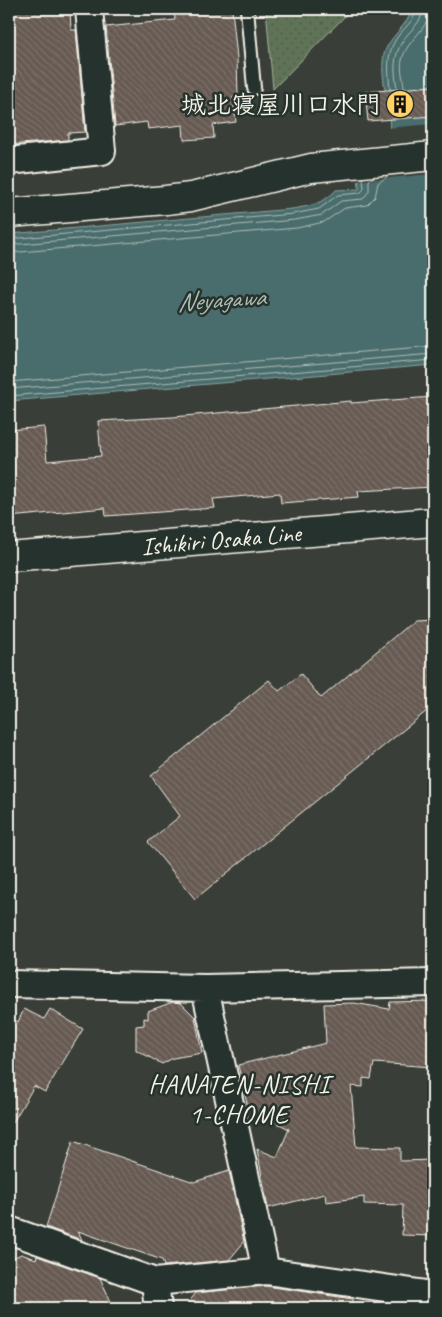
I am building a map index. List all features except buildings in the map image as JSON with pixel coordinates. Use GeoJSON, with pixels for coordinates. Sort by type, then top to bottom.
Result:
{"type":"FeatureCollection","features":[{"type":"Feature","properties":{"kind":"street"},"geometry":{"type":"LineString","coordinates":[[9,161],[102,151],[89,9]]}},
{"type":"Feature","properties":{"kind":"street"},"geometry":{"type":"LineString","coordinates":[[9,214],[191,197],[291,172],[341,164],[433,156]]}},
{"type":"Feature","properties":{"kind":"street","name":"Ishikiri Osaka Line"},"geometry":{"type":"LineString","coordinates":[[9,556],[433,522]]}},
{"type":"Feature","properties":{"kind":"street"},"geometry":{"type":"LineString","coordinates":[[9,984],[205,988],[433,983]]}},
{"type":"Feature","properties":{"kind":"street"},"geometry":{"type":"LineString","coordinates":[[205,988],[266,1271]]}},
{"type":"Feature","properties":{"kind":"street"},"geometry":{"type":"LineString","coordinates":[[9,1230],[155,1282],[266,1271],[433,1294]]}},
{"type":"Feature","properties":{"kind":"street"},"geometry":{"type":"LineString","coordinates":[[155,1282],[158,1308]]}},
{"type":"Feature","properties":{"kind":"lane"},"geometry":{"type":"LineString","coordinates":[[247,9],[254,88]]}},
{"type":"Feature","properties":{"kind":"green space"},"geometry":{"type":"Polygon","coordinates":[[[266,9],[352,9],[273,89],[266,9]]]}},
{"type":"Feature","properties":{"kind":"water","name":"Neyagawa"},"geometry":{"type":"Polygon","coordinates":[[[412,9],[433,9],[433,365],[9,401],[9,234],[292,209],[321,201],[336,190],[359,189],[358,169],[379,158],[387,144],[389,119],[383,67],[384,54],[390,42],[407,21],[412,9]]]}},
{"type":"Feature","properties":{"kind":"pier"},"geometry":{"type":"Polygon","coordinates":[[[433,124],[433,174],[355,181],[356,169],[379,156],[386,144],[387,128],[433,124]]]}},
{"type":"Feature","properties":{"kind":"place","name":"城北寝屋川口水門"},"geometry":{"type":"Point","coordinates":[400,104]}},
{"type":"Feature","properties":{"kind":"district","name":"HANATEN-NISHI 1-CHOME"},"geometry":{"type":"Point","coordinates":[239,1099]}}]}
